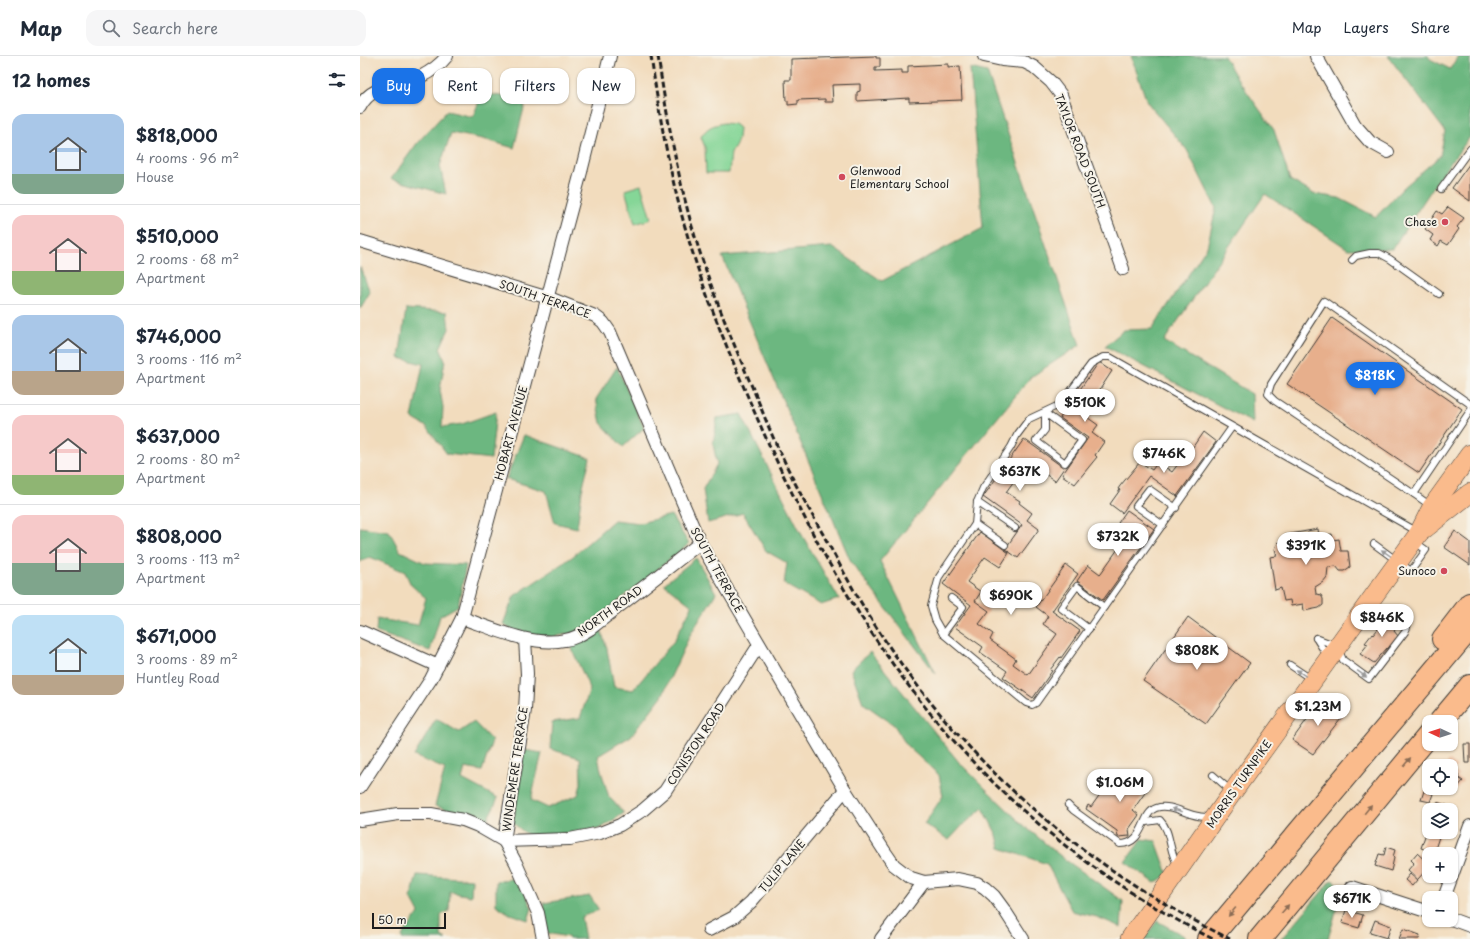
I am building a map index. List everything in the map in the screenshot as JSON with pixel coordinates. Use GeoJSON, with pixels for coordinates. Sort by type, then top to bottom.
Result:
{"type":"FeatureCollection","features":[{"type":"Feature","properties":{"kind":"highway"},"geometry":{"type":"LineString","coordinates":[[1275,861],[1470,604]]}},
{"type":"Feature","properties":{"kind":"highway"},"geometry":{"type":"LineString","coordinates":[[1209,939],[1470,628]]}},
{"type":"Feature","properties":{"kind":"highway"},"geometry":{"type":"LineString","coordinates":[[1446,715],[1470,686]]}},
{"type":"Feature","properties":{"kind":"highway"},"geometry":{"type":"LineString","coordinates":[[1260,939],[1422,743]]}},
{"type":"Feature","properties":{"kind":"main road","name":"MORRIS TURNPIKE"},"geometry":{"type":"LineString","coordinates":[[1130,939],[1312,680],[1417,537],[1432,507],[1470,454]]}},
{"type":"Feature","properties":{"kind":"main road","name":"MORRIS TURNPIKE"},"geometry":{"type":"LineString","coordinates":[[1417,537],[1470,493]]}},
{"type":"Feature","properties":{"kind":"street"},"geometry":{"type":"LineString","coordinates":[[360,107],[366,97],[373,91],[420,77],[437,67],[447,56]]}},
{"type":"Feature","properties":{"kind":"street","name":"HOBART AVENUE"},"geometry":{"type":"LineString","coordinates":[[360,787],[432,679],[462,618],[610,56]]}},
{"type":"Feature","properties":{"kind":"street","name":"TAYLOR ROAD SOUTH"},"geometry":{"type":"LineString","coordinates":[[984,56],[1002,60],[1023,59],[1051,82],[1061,95],[1123,269]]}},
{"type":"Feature","properties":{"kind":"street"},"geometry":{"type":"LineString","coordinates":[[1316,56],[1355,125],[1370,142],[1388,152]]}},
{"type":"Feature","properties":{"kind":"street","name":"SOUTH TERRACE"},"geometry":{"type":"LineString","coordinates":[[360,240],[547,298],[595,316],[603,322],[610,332],[700,543],[845,790],[894,865],[911,878],[924,882],[958,879],[977,883],[986,888],[1005,911],[1022,939]]}},
{"type":"Feature","properties":{"kind":"street","name":"NORTH ROAD"},"geometry":{"type":"LineString","coordinates":[[462,618],[525,638],[546,641],[564,641],[579,636],[590,629],[700,543]]}},
{"type":"Feature","properties":{"kind":"street"},"geometry":{"type":"LineString","coordinates":[[360,631],[438,666]]}},
{"type":"Feature","properties":{"kind":"street","name":"WINDEMERE TERRACE"},"geometry":{"type":"LineString","coordinates":[[525,638],[527,674],[525,710],[504,841],[516,863],[538,913],[544,939]]}},
{"type":"Feature","properties":{"kind":"street","name":"CONISTON ROAD"},"geometry":{"type":"LineString","coordinates":[[504,841],[570,839],[600,833],[620,826],[643,810],[665,791],[759,645]]}},
{"type":"Feature","properties":{"kind":"street","name":"TULIP LANE"},"geometry":{"type":"LineString","coordinates":[[709,930],[734,917],[751,902],[845,790]]}},
{"type":"Feature","properties":{"kind":"street"},"geometry":{"type":"LineString","coordinates":[[360,820],[398,814],[431,814],[447,816],[473,824],[504,841]]}},
{"type":"Feature","properties":{"kind":"street"},"geometry":{"type":"LineString","coordinates":[[1447,891],[1470,826]]}},
{"type":"Feature","properties":{"kind":"street"},"geometry":{"type":"LineString","coordinates":[[881,939],[924,882]]}},
{"type":"Feature","properties":{"kind":"street"},"geometry":{"type":"LineString","coordinates":[[1352,887],[1422,910]]}},
{"type":"Feature","properties":{"kind":"street"},"geometry":{"type":"LineString","coordinates":[[1458,922],[1470,926]]}},
{"type":"Feature","properties":{"kind":"lane"},"geometry":{"type":"LineString","coordinates":[[1440,189],[1470,149]]}},
{"type":"Feature","properties":{"kind":"lane"},"geometry":{"type":"LineString","coordinates":[[1352,260],[1356,256],[1370,253],[1380,253],[1439,294]]}},
{"type":"Feature","properties":{"kind":"lane"},"geometry":{"type":"LineString","coordinates":[[1432,507],[1275,401],[1268,394],[1271,384],[1324,301],[1470,404]]}},
{"type":"Feature","properties":{"kind":"lane"},"geometry":{"type":"LineString","coordinates":[[1232,427],[1176,508],[1036,703],[1032,705],[1026,703],[943,634],[935,620],[931,606],[939,577],[975,524],[978,502],[983,488],[1011,447],[1016,435],[1029,419],[1045,413],[1061,404],[1091,364],[1103,357],[1110,357],[1232,427],[1417,537]]}},
{"type":"Feature","properties":{"kind":"lane"},"geometry":{"type":"LineString","coordinates":[[1414,494],[1470,411]]}},
{"type":"Feature","properties":{"kind":"lane"},"geometry":{"type":"LineString","coordinates":[[1045,413],[1082,440],[1066,463],[1036,442],[1045,430],[1045,413]]}},
{"type":"Feature","properties":{"kind":"lane"},"geometry":{"type":"LineString","coordinates":[[1163,526],[1136,506],[1149,488],[1176,508]]}},
{"type":"Feature","properties":{"kind":"lane"},"geometry":{"type":"LineString","coordinates":[[978,502],[1015,528]]}},
{"type":"Feature","properties":{"kind":"lane"},"geometry":{"type":"LineString","coordinates":[[975,524],[1006,545]]}},
{"type":"Feature","properties":{"kind":"lane"},"geometry":{"type":"LineString","coordinates":[[1374,544],[1398,562]]}},
{"type":"Feature","properties":{"kind":"lane"},"geometry":{"type":"LineString","coordinates":[[1089,629],[1061,608],[1077,586],[1104,607]]}},
{"type":"Feature","properties":{"kind":"lane"},"geometry":{"type":"LineString","coordinates":[[943,634],[963,607],[951,598]]}},
{"type":"Feature","properties":{"kind":"lane"},"geometry":{"type":"LineString","coordinates":[[1333,652],[1316,638],[1369,679],[1405,632],[1408,624],[1402,615],[1394,610],[1382,612],[1369,603]]}},
{"type":"Feature","properties":{"kind":"lane"},"geometry":{"type":"LineString","coordinates":[[1290,665],[1312,680]]}},
{"type":"Feature","properties":{"kind":"lane"},"geometry":{"type":"LineString","coordinates":[[1213,775],[1232,793]]}},
{"type":"Feature","properties":{"kind":"lane"},"geometry":{"type":"LineString","coordinates":[[1068,805],[1120,844],[1128,844],[1134,840],[1146,822],[1149,812],[1156,808],[1169,807],[1198,816],[1215,817]]}},
{"type":"Feature","properties":{"kind":"lane"},"geometry":{"type":"LineString","coordinates":[[1146,822],[1160,820],[1165,825],[1175,860],[1180,867]]}},
{"type":"Feature","properties":{"kind":"green space"},"geometry":{"type":"Polygon","coordinates":[[[1131,56],[1224,56],[1235,75],[1274,130],[1290,180],[1314,194],[1339,198],[1376,217],[1403,188],[1440,156],[1445,131],[1388,56],[1428,56],[1430,59],[1450,69],[1458,56],[1470,56],[1470,137],[1442,174],[1392,249],[1348,249],[1265,194],[1164,341],[1252,394],[1253,423],[1105,346],[1124,330],[1152,329],[1207,247],[1216,208],[1187,150],[1147,102],[1131,56]]]}},
{"type":"Feature","properties":{"kind":"green space"},"geometry":{"type":"Polygon","coordinates":[[[970,68],[987,72],[1080,345],[1031,377],[880,561],[936,674],[851,562],[722,256],[832,247],[882,281],[983,228],[970,68]]]}},
{"type":"Feature","properties":{"kind":"green space"},"geometry":{"type":"Polygon","coordinates":[[[492,95],[500,96],[500,104],[525,104],[514,148],[483,139],[451,133],[440,166],[446,194],[391,179],[418,142],[447,111],[473,117],[478,104],[492,104],[492,95]]]}},
{"type":"Feature","properties":{"kind":"green space"},"geometry":{"type":"Polygon","coordinates":[[[724,123],[734,124],[739,128],[736,144],[731,152],[729,173],[706,173],[705,147],[701,137],[711,127],[724,123]]]}},
{"type":"Feature","properties":{"kind":"green space"},"geometry":{"type":"Polygon","coordinates":[[[641,185],[651,219],[635,224],[625,190],[641,185]]]}},
{"type":"Feature","properties":{"kind":"green space"},"geometry":{"type":"Polygon","coordinates":[[[360,267],[370,292],[360,309],[360,267]]]}},
{"type":"Feature","properties":{"kind":"green space"},"geometry":{"type":"Polygon","coordinates":[[[406,309],[447,312],[449,329],[440,348],[445,360],[440,390],[443,407],[442,427],[462,424],[496,412],[491,459],[447,454],[427,427],[412,418],[423,364],[399,358],[406,309]]]}},
{"type":"Feature","properties":{"kind":"green space"},"geometry":{"type":"Polygon","coordinates":[[[617,367],[644,428],[623,447],[601,423],[596,399],[617,367]]]}},
{"type":"Feature","properties":{"kind":"green space"},"geometry":{"type":"Polygon","coordinates":[[[741,414],[802,535],[839,599],[821,605],[784,584],[787,563],[766,551],[743,513],[708,523],[703,489],[717,464],[713,444],[717,418],[741,414]]]}},
{"type":"Feature","properties":{"kind":"green space"},"geometry":{"type":"Polygon","coordinates":[[[524,435],[590,458],[582,491],[577,528],[555,523],[546,491],[506,479],[524,435]]]}},
{"type":"Feature","properties":{"kind":"green space"},"geometry":{"type":"Polygon","coordinates":[[[671,515],[689,544],[580,632],[551,637],[517,632],[503,624],[514,596],[572,557],[614,520],[640,523],[671,515]]]}},
{"type":"Feature","properties":{"kind":"green space"},"geometry":{"type":"Polygon","coordinates":[[[360,527],[389,531],[400,551],[425,563],[466,565],[458,606],[440,616],[430,651],[376,632],[377,619],[418,625],[426,598],[411,585],[405,572],[370,557],[360,562],[360,527]]]}},
{"type":"Feature","properties":{"kind":"green space"},"geometry":{"type":"Polygon","coordinates":[[[696,558],[716,593],[690,635],[662,696],[631,736],[598,756],[609,797],[624,813],[600,829],[530,837],[513,823],[524,750],[542,753],[531,800],[548,808],[578,795],[581,784],[580,758],[550,749],[552,722],[580,718],[590,689],[571,647],[600,627],[607,649],[614,687],[633,690],[674,641],[692,606],[664,584],[696,558]]]}},
{"type":"Feature","properties":{"kind":"green space"},"geometry":{"type":"Polygon","coordinates":[[[870,652],[958,761],[989,792],[1022,824],[1063,858],[1123,901],[1121,927],[1097,917],[1072,911],[1047,864],[1000,848],[997,835],[983,808],[962,826],[949,840],[924,824],[943,796],[939,775],[907,746],[894,725],[863,703],[851,670],[870,652]]]}},
{"type":"Feature","properties":{"kind":"green space"},"geometry":{"type":"Polygon","coordinates":[[[436,719],[459,732],[474,722],[492,741],[482,771],[465,768],[462,779],[498,798],[486,822],[435,806],[445,769],[414,756],[436,719]]]}},
{"type":"Feature","properties":{"kind":"green space"},"geometry":{"type":"Polygon","coordinates":[[[1142,839],[1156,841],[1168,874],[1155,883],[1125,862],[1142,839]]]}},
{"type":"Feature","properties":{"kind":"green space"},"geometry":{"type":"Polygon","coordinates":[[[417,875],[472,879],[471,896],[450,892],[449,911],[441,915],[441,936],[446,939],[402,939],[402,936],[419,913],[411,898],[417,875]]]}},
{"type":"Feature","properties":{"kind":"green space"},"geometry":{"type":"Polygon","coordinates":[[[518,878],[532,908],[528,920],[510,914],[496,905],[496,881],[518,878]]]}},
{"type":"Feature","properties":{"kind":"green space"},"geometry":{"type":"Polygon","coordinates":[[[1332,880],[1343,888],[1328,939],[1281,939],[1332,880]]]}},
{"type":"Feature","properties":{"kind":"green space"},"geometry":{"type":"Polygon","coordinates":[[[590,896],[599,910],[581,917],[585,939],[569,939],[568,937],[547,933],[543,903],[590,896]]]}},
{"type":"Feature","properties":{"kind":"green space"},"geometry":{"type":"Polygon","coordinates":[[[1157,921],[1186,937],[1184,939],[1144,939],[1157,921]]]}},
{"type":"Feature","properties":{"kind":"building"},"geometry":{"type":"Polygon","coordinates":[[[876,56],[876,58],[880,58],[880,67],[875,67],[875,71],[902,70],[902,73],[908,73],[908,66],[948,64],[948,67],[960,66],[962,100],[909,102],[909,98],[857,101],[857,92],[860,91],[860,84],[832,85],[833,102],[825,102],[825,99],[798,100],[798,104],[788,105],[788,101],[786,101],[785,80],[791,80],[791,59],[876,56]]]}},
{"type":"Feature","properties":{"kind":"building"},"geometry":{"type":"Polygon","coordinates":[[[1470,163],[1470,201],[1452,188],[1470,163]]]}},
{"type":"Feature","properties":{"kind":"building","name":"Chase"},"geometry":{"type":"Polygon","coordinates":[[[1448,207],[1464,218],[1457,227],[1459,229],[1448,245],[1441,241],[1438,246],[1430,240],[1433,235],[1425,229],[1437,211],[1442,214],[1448,207]]]}},
{"type":"Feature","properties":{"kind":"building"},"geometry":{"type":"Polygon","coordinates":[[[1332,318],[1462,409],[1419,473],[1287,384],[1332,318]]]}},
{"type":"Feature","properties":{"kind":"building"},"geometry":{"type":"Polygon","coordinates":[[[1099,362],[1112,371],[1084,415],[1098,425],[1092,433],[1104,442],[1095,455],[1097,457],[1075,484],[1062,475],[1088,438],[1060,418],[1099,362]]]}},
{"type":"Feature","properties":{"kind":"building"},"geometry":{"type":"Polygon","coordinates":[[[1203,432],[1216,442],[1177,496],[1149,476],[1122,513],[1110,504],[1120,490],[1118,489],[1120,486],[1140,462],[1152,470],[1158,462],[1172,472],[1182,459],[1184,460],[1203,432]]]}},
{"type":"Feature","properties":{"kind":"building"},"geometry":{"type":"Polygon","coordinates":[[[1024,439],[1064,468],[1055,481],[1041,471],[1040,473],[1027,463],[1006,492],[1020,501],[1019,503],[1032,513],[1027,520],[1039,529],[1018,558],[1005,549],[1022,525],[983,497],[1024,439]]]}},
{"type":"Feature","properties":{"kind":"building"},"geometry":{"type":"Polygon","coordinates":[[[1127,510],[1154,529],[1103,600],[1077,581],[1088,565],[1100,574],[1130,532],[1118,523],[1127,510]]]}},
{"type":"Feature","properties":{"kind":"building"},"geometry":{"type":"Polygon","coordinates":[[[1318,529],[1319,536],[1332,534],[1333,540],[1339,539],[1341,551],[1348,551],[1350,567],[1344,571],[1340,571],[1336,566],[1328,567],[1327,577],[1323,582],[1315,587],[1316,594],[1321,595],[1323,599],[1323,605],[1319,608],[1304,611],[1303,604],[1291,606],[1290,600],[1284,601],[1281,588],[1275,590],[1270,557],[1277,556],[1275,549],[1279,542],[1286,541],[1285,535],[1318,529]]]}},
{"type":"Feature","properties":{"kind":"building"},"geometry":{"type":"Polygon","coordinates":[[[1455,531],[1470,542],[1470,565],[1444,547],[1455,531]]]}},
{"type":"Feature","properties":{"kind":"building"},"geometry":{"type":"Polygon","coordinates":[[[980,532],[1009,553],[1000,567],[985,557],[967,582],[981,592],[975,601],[989,611],[979,624],[993,634],[990,640],[1016,659],[1013,664],[1028,675],[1057,634],[1043,624],[1048,616],[1036,607],[1066,565],[1078,574],[1052,611],[1080,631],[1061,658],[1060,657],[1050,670],[1052,671],[1033,698],[1003,677],[1007,671],[980,652],[983,647],[955,627],[971,605],[943,584],[980,532]]]}},
{"type":"Feature","properties":{"kind":"building"},"geometry":{"type":"Polygon","coordinates":[[[1392,612],[1403,619],[1394,631],[1398,636],[1389,650],[1387,648],[1374,663],[1360,654],[1368,644],[1365,643],[1392,612]]]}},
{"type":"Feature","properties":{"kind":"building"},"geometry":{"type":"Polygon","coordinates":[[[1188,617],[1250,663],[1206,724],[1143,681],[1188,617]]]}},
{"type":"Feature","properties":{"kind":"building"},"geometry":{"type":"Polygon","coordinates":[[[1322,699],[1344,714],[1313,754],[1292,740],[1322,699]]]}},
{"type":"Feature","properties":{"kind":"building"},"geometry":{"type":"Polygon","coordinates":[[[1464,744],[1470,744],[1470,763],[1465,763],[1464,744]]]}},
{"type":"Feature","properties":{"kind":"building"},"geometry":{"type":"Polygon","coordinates":[[[1129,771],[1138,777],[1137,779],[1149,787],[1133,810],[1139,815],[1129,829],[1130,836],[1118,837],[1117,831],[1086,809],[1088,805],[1091,807],[1115,773],[1124,779],[1129,771]]]}},
{"type":"Feature","properties":{"kind":"building"},"geometry":{"type":"Polygon","coordinates":[[[1458,778],[1463,781],[1458,787],[1458,778]]]}},
{"type":"Feature","properties":{"kind":"building"},"geometry":{"type":"Polygon","coordinates":[[[1423,795],[1433,795],[1430,802],[1421,800],[1423,795]]]}},
{"type":"Feature","properties":{"kind":"building"},"geometry":{"type":"Polygon","coordinates":[[[1424,839],[1438,839],[1436,847],[1421,848],[1424,839]]]}},
{"type":"Feature","properties":{"kind":"building"},"geometry":{"type":"Polygon","coordinates":[[[1386,847],[1395,850],[1391,871],[1375,866],[1379,854],[1384,855],[1386,847]]]}},
{"type":"Feature","properties":{"kind":"building"},"geometry":{"type":"Polygon","coordinates":[[[1417,853],[1422,858],[1422,875],[1418,879],[1408,870],[1414,863],[1411,860],[1417,853]]]}},
{"type":"Feature","properties":{"kind":"building"},"geometry":{"type":"Polygon","coordinates":[[[1410,874],[1417,880],[1412,886],[1405,880],[1410,874]]]}},
{"type":"Feature","properties":{"kind":"building"},"geometry":{"type":"Polygon","coordinates":[[[1346,910],[1363,915],[1359,928],[1342,923],[1346,910]]]}},
{"type":"Feature","properties":{"kind":"building"},"geometry":{"type":"Polygon","coordinates":[[[1375,920],[1391,926],[1387,938],[1370,933],[1375,920]]]}},
{"type":"Feature","properties":{"kind":"building"},"geometry":{"type":"Polygon","coordinates":[[[1403,929],[1420,935],[1419,939],[1399,939],[1403,929]]]}},
{"type":"Feature","properties":{"kind":"railway"},"geometry":{"type":"LineString","coordinates":[[651,56],[661,121],[674,185],[692,251],[716,320],[754,411],[792,494],[836,575],[860,614],[885,653],[912,690],[969,758],[1000,789],[1066,846],[1101,872],[1174,919],[1213,939]]}},
{"type":"Feature","properties":{"kind":"railway"},"geometry":{"type":"LineString","coordinates":[[658,56],[672,140],[691,223],[721,312],[772,436],[792,478],[873,622],[919,688],[953,729],[971,749],[1034,810],[1087,852],[1142,890],[1200,924],[1230,939]]}},
{"type":"Feature","properties":{"kind":"place","name":"Glenwood Elementary School"},"geometry":{"type":"Point","coordinates":[842,177]}},
{"type":"Feature","properties":{"kind":"place","name":"Chase"},"geometry":{"type":"Point","coordinates":[1445,222]}},
{"type":"Feature","properties":{"kind":"place","name":"Sunoco"},"geometry":{"type":"Point","coordinates":[1444,571]}}]}
